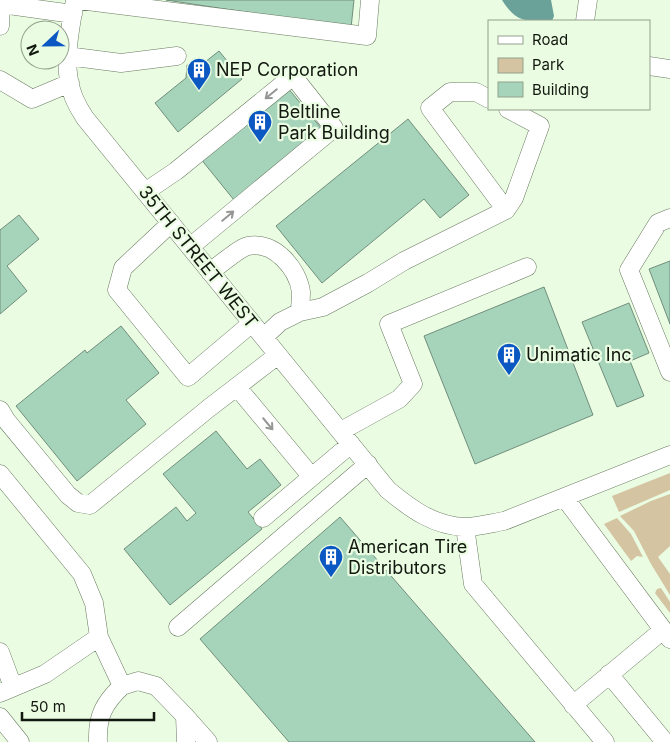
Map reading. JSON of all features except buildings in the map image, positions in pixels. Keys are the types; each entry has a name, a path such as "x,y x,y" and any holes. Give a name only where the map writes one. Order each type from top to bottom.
{"street":[{"path":"0,26 1,4 75,5 366,36 370,0"},
{"path":"585,20 588,0"},
{"name":"35TH STREET WEST","path":"70,37 75,5"},
{"path":"70,56 120,63 177,56"},
{"path":"650,66 670,69"},
{"name":"35TH STREET WEST","path":"69,70 74,98 85,118 388,490 408,507 430,520 465,527 479,526 504,521 670,455"},
{"path":"145,192 176,171 293,76 334,128 190,247"},
{"path":"0,80 32,99 70,83"},
{"path":"488,98 476,92 450,92 430,108 506,210"},
{"path":"264,337 280,322 300,312 323,307 404,261 506,210 514,198 540,126 510,110"},
{"path":"670,218 658,224 629,270 670,372"},
{"path":"171,223 123,268 117,290 188,377 252,323"},
{"path":"210,272 247,246 258,245 269,249 281,256 297,280 301,293 300,312"},
{"path":"263,518 311,476 346,438 398,400 413,384 389,324 527,267"},
{"path":"0,410 6,420 68,495 78,503 90,506 208,408 278,355"},
{"path":"237,386 311,476"},
{"path":"178,627 368,464"},
{"path":"0,474 82,574 94,603 99,638 122,686"},
{"path":"564,497 666,634 609,674 573,705"},
{"path":"465,527 473,584 604,742"},
{"path":"0,652 7,690 45,674 99,638"},
{"path":"609,674 665,742"},
{"path":"98,742 98,728 104,706 122,686 138,681 156,686 208,742"},
{"path":"185,716 186,742"},
{"path":"0,717 20,742"}],"green space":[{"path":"670,473 670,490 619,512 612,496"},
{"path":"670,494 670,546 658,557 670,574 670,595 634,531 620,516"},
{"path":"617,518 631,534 643,557 637,556 631,561 604,524"},
{"path":"661,588 670,602 670,613 655,593 657,589"}],"water":[{"path":"502,0 551,0 554,16 552,20 523,20 507,8"}],"place":[{"name":"NEP Corporation","path":"199,91"},
{"name":"Beltline Park Building","path":"260,143"},
{"name":"Unimatic Inc","path":"509,376"},
{"name":"American Tire Distributors","path":"331,578"}]}
